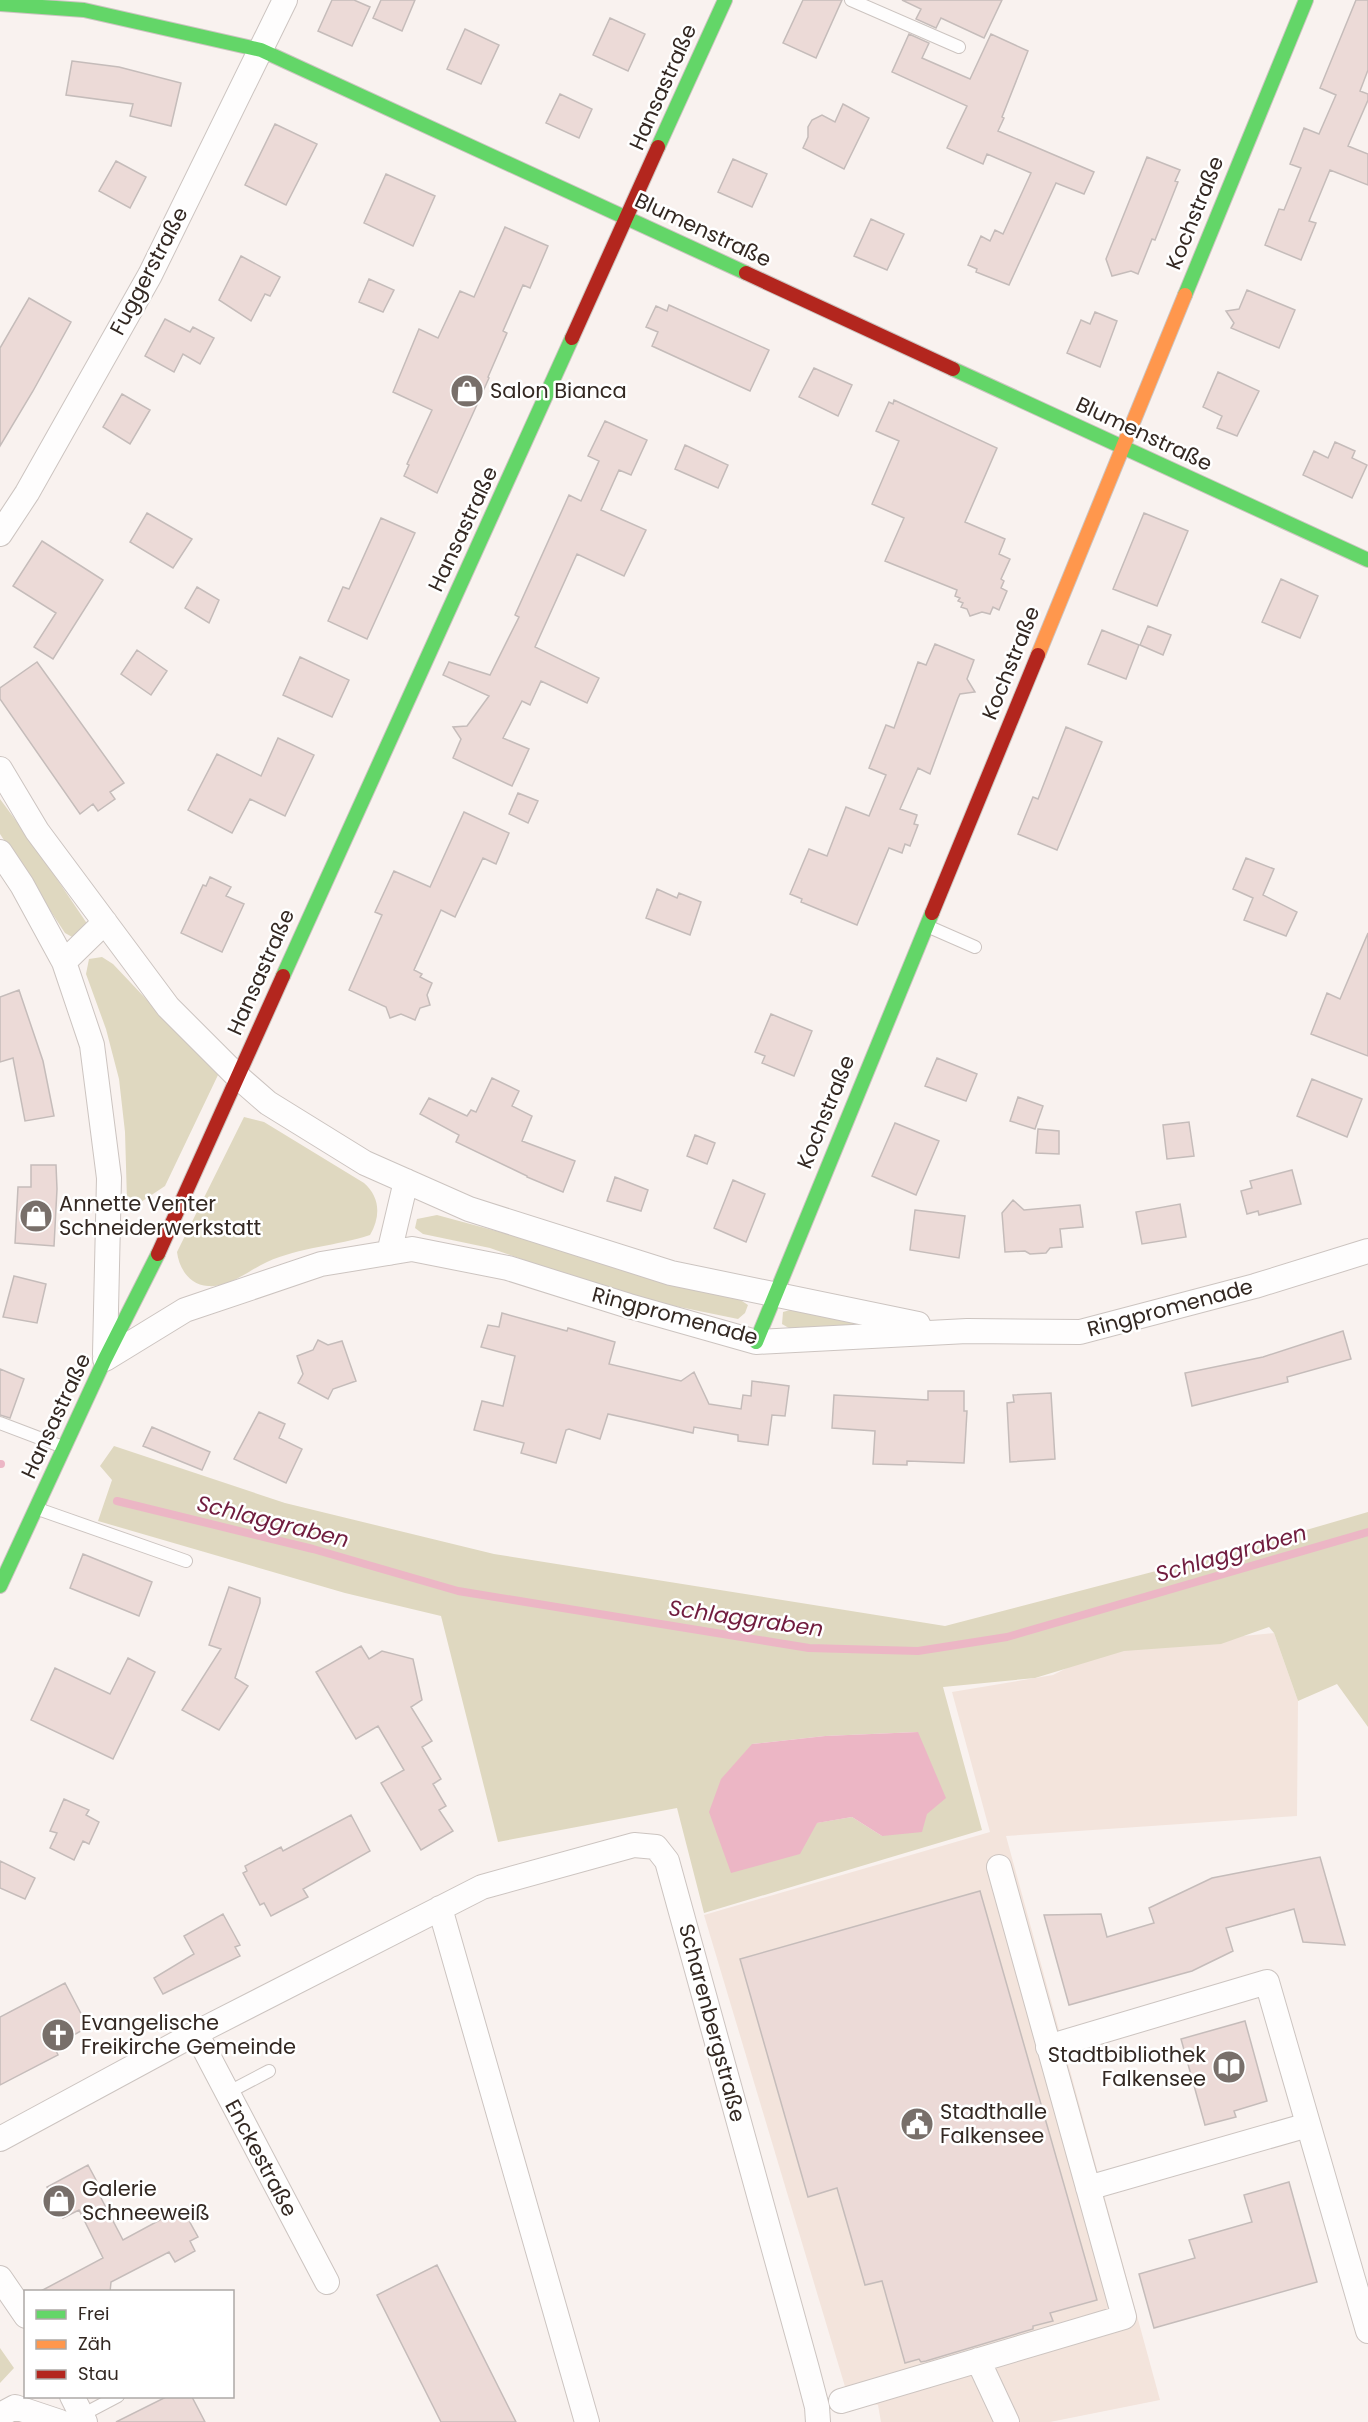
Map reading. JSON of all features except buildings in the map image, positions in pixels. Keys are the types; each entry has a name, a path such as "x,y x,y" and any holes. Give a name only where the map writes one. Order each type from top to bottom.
{"street":[{"name":"Fuggerstraße","path":"0,534 27,493 150,275 285,0"},
{"name":"Hansastraße","path":"0,1586 105,1359 152,1266 725,0"},
{"name":"Kochstraße","path":"756,1342 1306,0"},
{"name":"Blumenstraße","path":"0,4 84,10 261,50 1368,560"},
{"name":"Ringpromenade","path":"0,769 37,831 168,1007 237,1076 268,1103 365,1163 469,1209 671,1273 907,1323 967,1331"},
{"path":"0,852 22,885 64,962 92,1045 109,1178 105,1359"},
{"path":"64,962 105,922"},
{"path":"389,1253 406,1181"},
{"name":"Ringpromenade","path":"105,1359 185,1310 321,1264 412,1250 508,1268 629,1306 756,1342 967,1331 1080,1332 1255,1286 1368,1251"},
{"name":"Scharenbergstraße","path":"0,2139 196,2033 482,1887 634,1845 656,1847 667,1861 807,2369 817,2407 818,2422"},
{"path":"841,2401 1124,2317 999,1867"},
{"path":"440,1908 587,2422"},
{"path":"1048,2047 1267,1982 1368,2331"},
{"name":"Enckestraße","path":"196,2033 327,2282"},
{"path":"1088,2188 1308,2125"},
{"path":"0,2278 24,2313"},
{"path":"978,2360 1007,2422"},
{"path":"0,2415 15,2407 75,2414"}],"lane":[{"path":"851,0 960,47"},
{"path":"925,926 975,947"},
{"path":"0,1423 64,1448"},
{"path":"36,1509 186,1561"},
{"path":"227,2093 269,2071"},
{"path":"75,2414 115,2398"}],"shaded area":[{"path":"0,799 88,925 74,938 65,933 0,834"},
{"path":"102,957 113,964 218,1075 165,1186 135,1206 127,1201 125,1132 119,1079 106,1029 86,974 89,959"},
{"path":"244,1117 264,1122 364,1183 376,1201 376,1221 370,1235 280,1257 224,1284 201,1285 186,1275 177,1252"},
{"path":"437,1215 515,1236 662,1283 739,1299 748,1305 745,1313 738,1319 655,1302 598,1286 490,1248 423,1234 415,1228 417,1219"},
{"path":"794,1309 879,1325 794,1331 782,1324 783,1312"},
{"path":"114,1446 285,1503 494,1554 945,1626 1248,1547 1368,1512 1368,1727 1337,1684 1298,1701 1274,1633 1269,1627 1221,1644 1124,1651 1035,1678 943,1687 982,1830 704,1913 677,1808 498,1842 441,1616 345,1593 98,1521 112,1480 100,1466","holes":["918,1732 882,1836 852,1817 816,1823 752,1744 825,1736"]},
{"path":"1274,1633 1298,1701 1297,1816 1006,1836 1160,2400 1050,2422 881,2422 878,2405 849,2400 704,1915 990,1832 952,1692 1053,1675 1104,1649"},
{"path":"918,1732 946,1798 927,1814 922,1832 882,1836 852,1817 817,1823 800,1854 731,1873 709,1812 721,1779 752,1744 825,1736"},
{"path":"0,2348 14,2368 0,2383"}],"waterway":[{"name":"Schlaggraben","path":"117,1501 313,1549 458,1591 809,1648 918,1651 1007,1637 1368,1532"}],"traffic: fast":[{"path":"658,147 725,0"},
{"path":"1185,295 1306,0"},
{"path":"0,4 84,10 261,50 746,273"},
{"path":"283,976 572,338"},
{"path":"953,369 1368,560"},
{"path":"756,1342 932,913"},
{"path":"0,1586 105,1359 158,1254"}],"traffic: slow":[{"path":"1038,655 1185,295"}],"traffic: jam":[{"path":"572,338 658,147"},
{"path":"746,273 953,369"},
{"path":"932,913 1038,655"},
{"path":"158,1254 283,976"}],"place":[{"name":"Salon Bianca","path":"467,391"},
{"name":"Annette Venter Schneiderwerkstatt","path":"36,1216"},
{"name":"Evangelische Freikirche Gemeinde","path":"58,2035"},
{"name":"Stadtbibliothek Falkensee","path":"1229,2067"},
{"name":"Stadthalle Falkensee","path":"917,2124"},
{"name":"Galerie Schneeweiß","path":"59,2201"}]}
